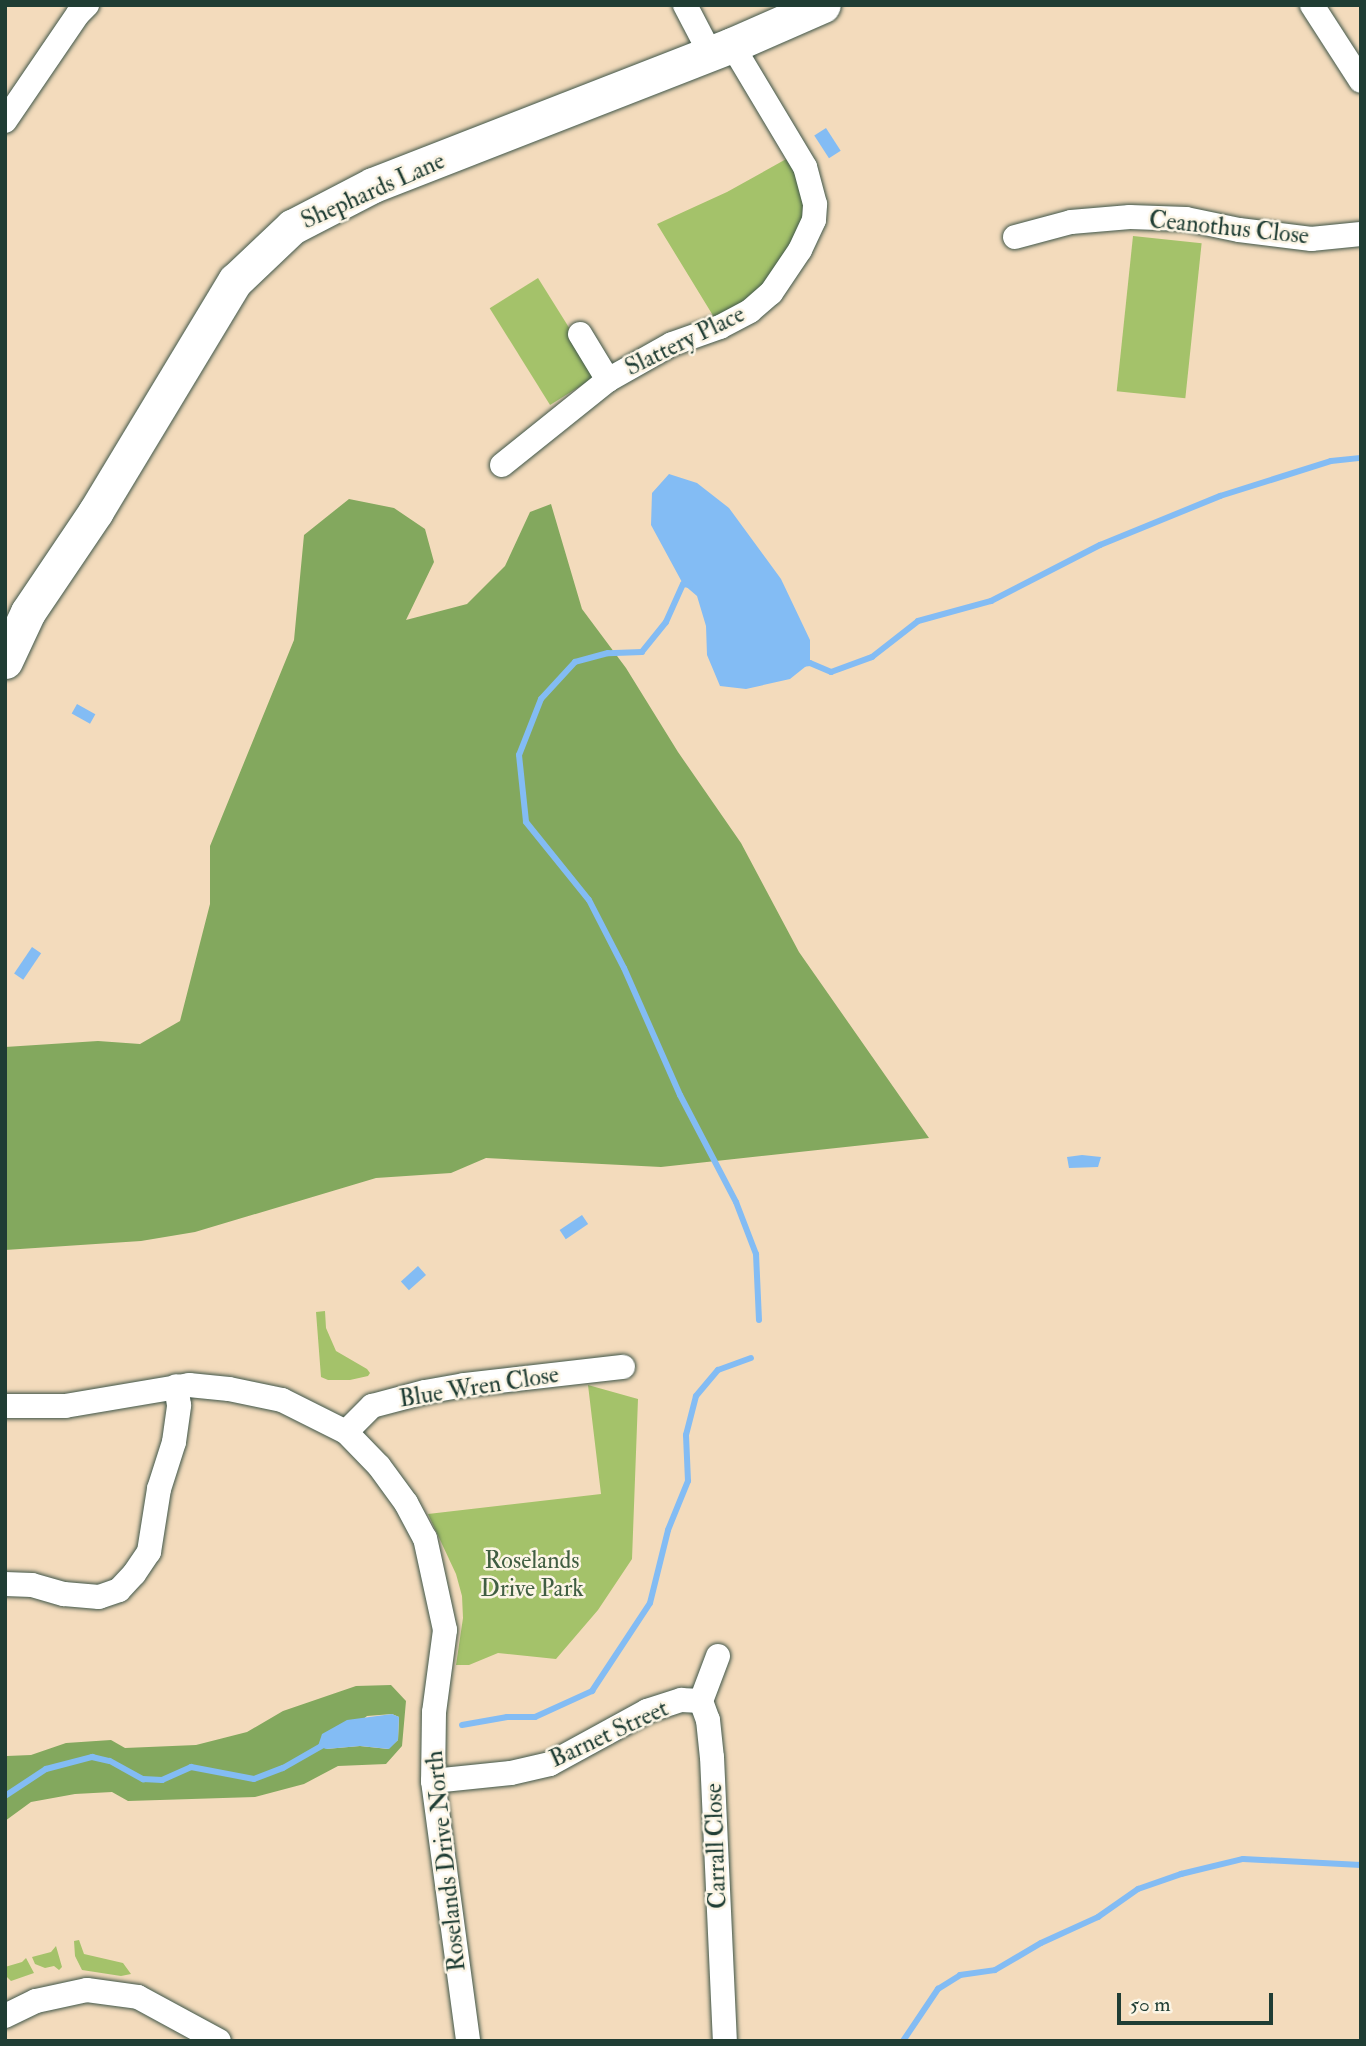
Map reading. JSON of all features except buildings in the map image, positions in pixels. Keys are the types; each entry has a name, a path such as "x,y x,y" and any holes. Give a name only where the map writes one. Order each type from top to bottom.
{"street":[{"path":"5,121 71,24 88,5"},
{"name":"Slattery Place","path":"502,465 608,380 672,345 720,327 750,311 786,274 814,220 815,204 805,167 721,49 685,5"},
{"name":"Shephards Lane","path":"5,661 28,612 96,511 235,281 292,227 373,185 721,49 823,5"},
{"path":"1312,5 1361,81"},
{"name":"Ceanothus Close","path":"1015,237 1071,222 1130,217 1186,219 1311,239 1361,234"},
{"name":"Slattery Place","path":"580,334 608,380"},
{"name":"Blue Wren Close","path":"346,1432 372,1406 414,1395 464,1385 623,1367"},
{"path":"5,1584 99,1597 118,1590 134,1574 149,1552 159,1489 174,1442 179,1405 176,1386"},
{"name":"Roselands Drive North","path":"5,1406 65,1406 176,1386 229,1389 282,1400 346,1432 379,1466 406,1503 425,1538 445,1630 434,1712 433,1781 468,2041"},
{"path":"701,1701 718,1656"},
{"name":"Barnet Street","path":"433,1781 511,1773 550,1764 647,1711 681,1700 701,1701"},
{"name":"Carrall Close","path":"701,1701 708,1720 712,1757 725,2041"},
{"path":"5,2016 36,2001 87,1990 138,1997 219,2041"}],"green space":[{"path":"797,153 805,167 800,250 720,327 657,224 727,192"},
{"path":"1133,236 1202,243 1185,398 1117,391"},
{"path":"538,278 598,375 550,405 490,308"},
{"path":"349,499 394,508 425,529 434,562 406,620 467,604 505,566 530,512 551,504 582,609 626,668 678,752 741,843 799,952 929,1138 661,1167 486,1158 451,1173 376,1178 195,1232 141,1241 5,1250 5,1047 98,1041 140,1044 180,1021 210,904 210,846 294,640 304,535"},
{"path":"325,1311 326,1328 336,1351 367,1369 370,1373 368,1376 350,1380 328,1380 321,1377 316,1312"},
{"name":"Roselands Drive Park","path":"588,1385 638,1399 632,1559 598,1610 556,1659 498,1653 469,1665 456,1665 463,1618 462,1596 456,1574 428,1514 601,1494"},
{"path":"391,1685 406,1701 402,1746 386,1764 338,1766 304,1784 255,1797 128,1801 112,1792 75,1794 31,1802 5,1821 7,1756 31,1755 66,1743 111,1740 125,1748 196,1745 247,1732 283,1711 356,1686","holes":["392,1714 399,1717 398,1740 388,1749 360,1746 326,1749 367,1716"]},
{"path":"79,1940 84,1954 123,1963 131,1974 121,1976 82,1970 75,1956 74,1941"},
{"path":"56,1946 62,1967 59,1970 54,1966 45,1968 35,1964 32,1957 51,1952"},
{"path":"26,1958 34,1973 11,1981 5,1975 5,1967 22,1962"}],"water":[{"path":"826,128 841,151 829,158 814,136"},
{"path":"669,474 697,483 729,508 781,579 810,640 810,663 790,679 746,689 720,686 707,655 706,626 697,596 683,584 651,525 652,493"},
{"path":"77,704 95,714 90,724 72,714"},
{"path":"32,947 41,953 23,980 14,974"},
{"path":"1067,1157 1101,1157 1098,1167 1069,1168"},
{"path":"582,1215 588,1224 566,1239 560,1230"},
{"path":"418,1266 426,1275 409,1290 401,1281"},
{"path":"392,1714 399,1717 398,1740 389,1749 360,1746 326,1749 318,1746 322,1734 347,1720"}],"waterway":[{"path":"802,664 810,663 831,672 872,657 918,621 991,601 1100,545 1220,496 1331,461 1361,458"},
{"path":"690,585 683,584 666,622 642,652 608,653 575,662 541,699 519,755 526,822 589,900 624,968 680,1095 736,1202 756,1254 759,1320"},
{"path":"462,1725 507,1717 535,1717 592,1691 650,1603 668,1530 688,1481 686,1435 696,1396 718,1370 751,1358"},
{"path":"5,1796 46,1769 92,1757 110,1761 143,1779 162,1780 191,1767 254,1779 283,1768 325,1744"},
{"path":"903,2041 938,1989 960,1975 995,1970 1041,1943 1098,1917 1138,1889 1181,1874 1243,1859 1361,1865"}]}
